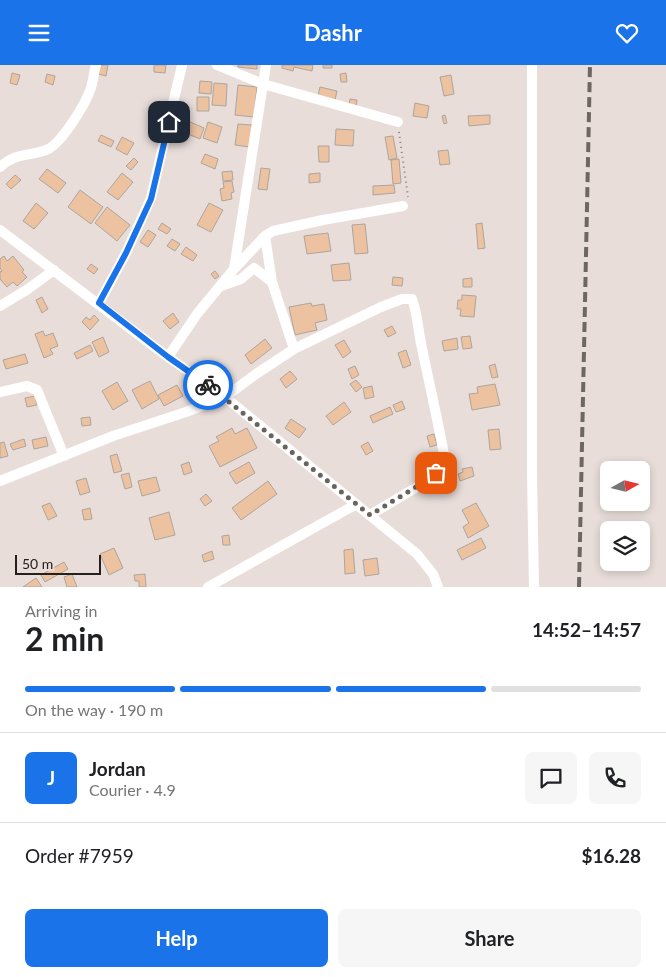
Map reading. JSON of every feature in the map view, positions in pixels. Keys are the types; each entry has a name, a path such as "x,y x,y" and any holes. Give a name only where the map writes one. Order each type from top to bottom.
{"street":[{"path":"0,167 21,154 49,150 67,133 91,89 96,65"},
{"path":"99,303 126,253 151,199 182,65"},
{"path":"216,65 263,84 398,122"},
{"path":"234,269 266,65"},
{"path":"532,65 532,475 534,587"},
{"path":"168,357 218,287 265,236 273,231 323,220 403,206"},
{"path":"0,229 168,357 225,397 355,505 417,553 433,574 438,587"},
{"path":"265,236 272,282 294,349"},
{"path":"218,287 241,279 254,268 272,282"},
{"path":"0,306 28,289 54,269"},
{"path":"0,481 113,436 225,397 294,349 381,307 402,299 412,299 416,309 421,346 437,413 446,465 426,481 370,515"},
{"path":"0,392 27,386 37,391 64,456"},
{"path":"208,587 355,505"}],"path":[{"path":"398,122 409,203 403,206"}],"building":[{"path":"100,65 108,65 106,76 98,74"},
{"path":"154,65 166,65 165,73 154,72"},
{"path":"238,65 257,65 257,69 238,67"},
{"path":"282,65 313,65 312,71 294,67 293,71 282,68"},
{"path":"323,65 332,65 332,68 323,68"},
{"path":"12,73 20,75 17,85 10,83"},
{"path":"346,73 347,82 341,82 340,74"},
{"path":"47,74 55,76 53,85 45,82"},
{"path":"451,75 454,94 444,96 440,77"},
{"path":"200,81 212,82 211,94 199,93"},
{"path":"214,83 227,84 226,106 212,105"},
{"path":"238,85 257,87 254,117 235,115"},
{"path":"320,87 337,91 335,100 318,96"},
{"path":"197,97 209,97 209,111 197,111"},
{"path":"350,99 357,100 356,107 349,105"},
{"path":"415,103 429,106 427,118 413,116"},
{"path":"445,115 447,123 444,124 442,116"},
{"path":"490,115 490,124 469,126 468,116"},
{"path":"188,121 204,128 200,139 183,132"},
{"path":"208,122 222,127 217,143 203,138"},
{"path":"238,124 252,125 250,147 235,145"},
{"path":"336,129 354,130 353,146 335,145"},
{"path":"101,135 114,141 111,147 98,141"},
{"path":"393,136 397,158 389,160 385,137"},
{"path":"122,137 134,143 127,155 116,149"},
{"path":"318,146 329,146 329,162 319,162"},
{"path":"448,150 450,164 440,165 438,151"},
{"path":"205,154 218,159 215,169 201,163"},
{"path":"134,158 138,162 131,170 126,166"},
{"path":"399,159 401,183 393,184 391,160"},
{"path":"261,168 270,169 267,190 258,189"},
{"path":"47,169 66,183 58,193 39,179"},
{"path":"232,171 233,180 223,181 222,172"},
{"path":"122,173 133,182 118,200 107,192"},
{"path":"320,173 320,182 309,183 309,174"},
{"path":"15,175 21,180 11,189 6,184"},
{"path":"232,181 234,192 231,193 232,199 222,201 220,189 224,188 223,182"},
{"path":"394,185 395,193 373,195 373,186"},
{"path":"80,190 103,207 91,224 68,207"},
{"path":"36,203 48,213 34,229 23,221"},
{"path":"209,203 223,210 211,232 197,225"},
{"path":"107,207 130,225 117,241 95,223"},
{"path":"162,223 171,229 167,234 158,229"},
{"path":"482,223 485,248 478,249 476,224"},
{"path":"365,224 368,253 355,254 352,225"},
{"path":"148,230 156,235 148,247 140,242"},
{"path":"328,233 331,251 307,254 304,236"},
{"path":"172,239 180,244 175,251 167,246"},
{"path":"186,247 197,255 193,261 181,254"},
{"path":"4,256 7,261 13,256 24,270 22,272 27,277 17,286 13,282 7,287 0,279 0,272 2,271 0,259"},
{"path":"349,263 351,280 333,281 331,265"},
{"path":"91,264 98,269 94,274 87,269"},
{"path":"215,271 219,276 215,279 211,274"},
{"path":"393,277 403,278 402,286 392,285"},
{"path":"472,278 472,287 463,287 463,279"},
{"path":"462,295 476,296 474,317 460,316 461,309 457,309 458,300 462,300"},
{"path":"42,297 48,309 42,313 36,300"},
{"path":"311,303 312,306 324,304 327,320 315,323 317,330 295,335 289,307"},
{"path":"173,313 179,322 170,329 163,321"},
{"path":"94,315 99,320 90,330 82,322 86,317 90,320"},
{"path":"392,326 396,333 388,337 384,330"},
{"path":"43,331 45,336 53,333 58,346 50,349 53,354 44,358 35,334"},
{"path":"470,336 472,348 463,349 461,337"},
{"path":"103,337 109,352 99,357 92,342"},
{"path":"457,338 458,349 444,351 442,341"},
{"path":"265,339 272,348 251,364 245,355"},
{"path":"344,340 351,352 343,358 335,345"},
{"path":"90,345 93,351 77,359 74,353"},
{"path":"406,350 411,365 403,368 398,353"},
{"path":"25,354 28,363 6,369 3,360"},
{"path":"495,364 498,377 492,378 489,366"},
{"path":"355,366 359,375 352,379 348,369"},
{"path":"290,371 297,379 286,388 280,379"},
{"path":"356,380 362,387 356,392 350,384"},
{"path":"150,381 159,399 142,409 132,390"},
{"path":"117,382 128,401 113,410 102,391"},
{"path":"495,384 500,405 472,410 469,394 478,393 477,387"},
{"path":"177,385 183,396 164,406 158,395"},
{"path":"372,386 374,397 365,399 363,388"},
{"path":"35,396 37,405 27,407 25,398"},
{"path":"402,401 405,409 396,412 393,405"},
{"path":"344,402 351,412 333,425 326,416"},
{"path":"390,407 393,414 373,423 370,416"},
{"path":"90,417 91,425 82,426 81,418"},
{"path":"291,419 306,429 299,438 285,428"},
{"path":"232,428 235,434 247,428 257,448 220,467 209,446 219,441 216,437"},
{"path":"499,429 501,449 490,450 488,430"},
{"path":"434,434 437,445 430,447 427,436"},
{"path":"46,437 48,446 34,449 32,440"},
{"path":"24,439 26,446 13,450 10,444"},
{"path":"4,442 8,456 0,458 0,443"},
{"path":"368,442 373,451 366,455 361,446"},
{"path":"117,454 122,471 114,473 110,456"},
{"path":"189,462 192,472 184,475 181,465"},
{"path":"249,462 255,473 236,484 229,473"},
{"path":"472,467 474,476 460,481 458,474 463,472 462,469"},
{"path":"129,473 132,487 125,489 121,475"},
{"path":"156,477 160,491 142,496 138,481"},
{"path":"86,478 90,492 80,495 76,481"},
{"path":"268,481 277,494 241,520 232,508"},
{"path":"206,494 212,501 205,506 200,499"},
{"path":"50,503 57,516 48,520 42,506"},
{"path":"476,503 489,526 468,538 463,527 469,523 462,510"},
{"path":"90,508 92,519 84,520 82,510"},
{"path":"169,512 175,535 155,540 149,518"},
{"path":"229,535 230,545 223,545 222,536"},
{"path":"481,538 486,548 462,560 457,550"},
{"path":"114,548 123,568 109,575 100,554"},
{"path":"353,549 355,573 345,574 344,550"},
{"path":"212,551 214,559 204,562 202,555"},
{"path":"377,558 379,574 365,576 363,560"},
{"path":"64,562 68,569 45,582 41,575"},
{"path":"72,574 77,587 67,587 64,577"},
{"path":"145,574 146,587 139,587 139,581 135,581 134,575"},
{"path":"36,578 42,587 23,587"}],"railway":[{"path":"579,587 590,65"}],"way so far":[{"path":"208,385 355,505 370,515 436,473"}],"route":[{"path":"169,122 151,199 126,253 99,303 168,357 208,385"}]}
